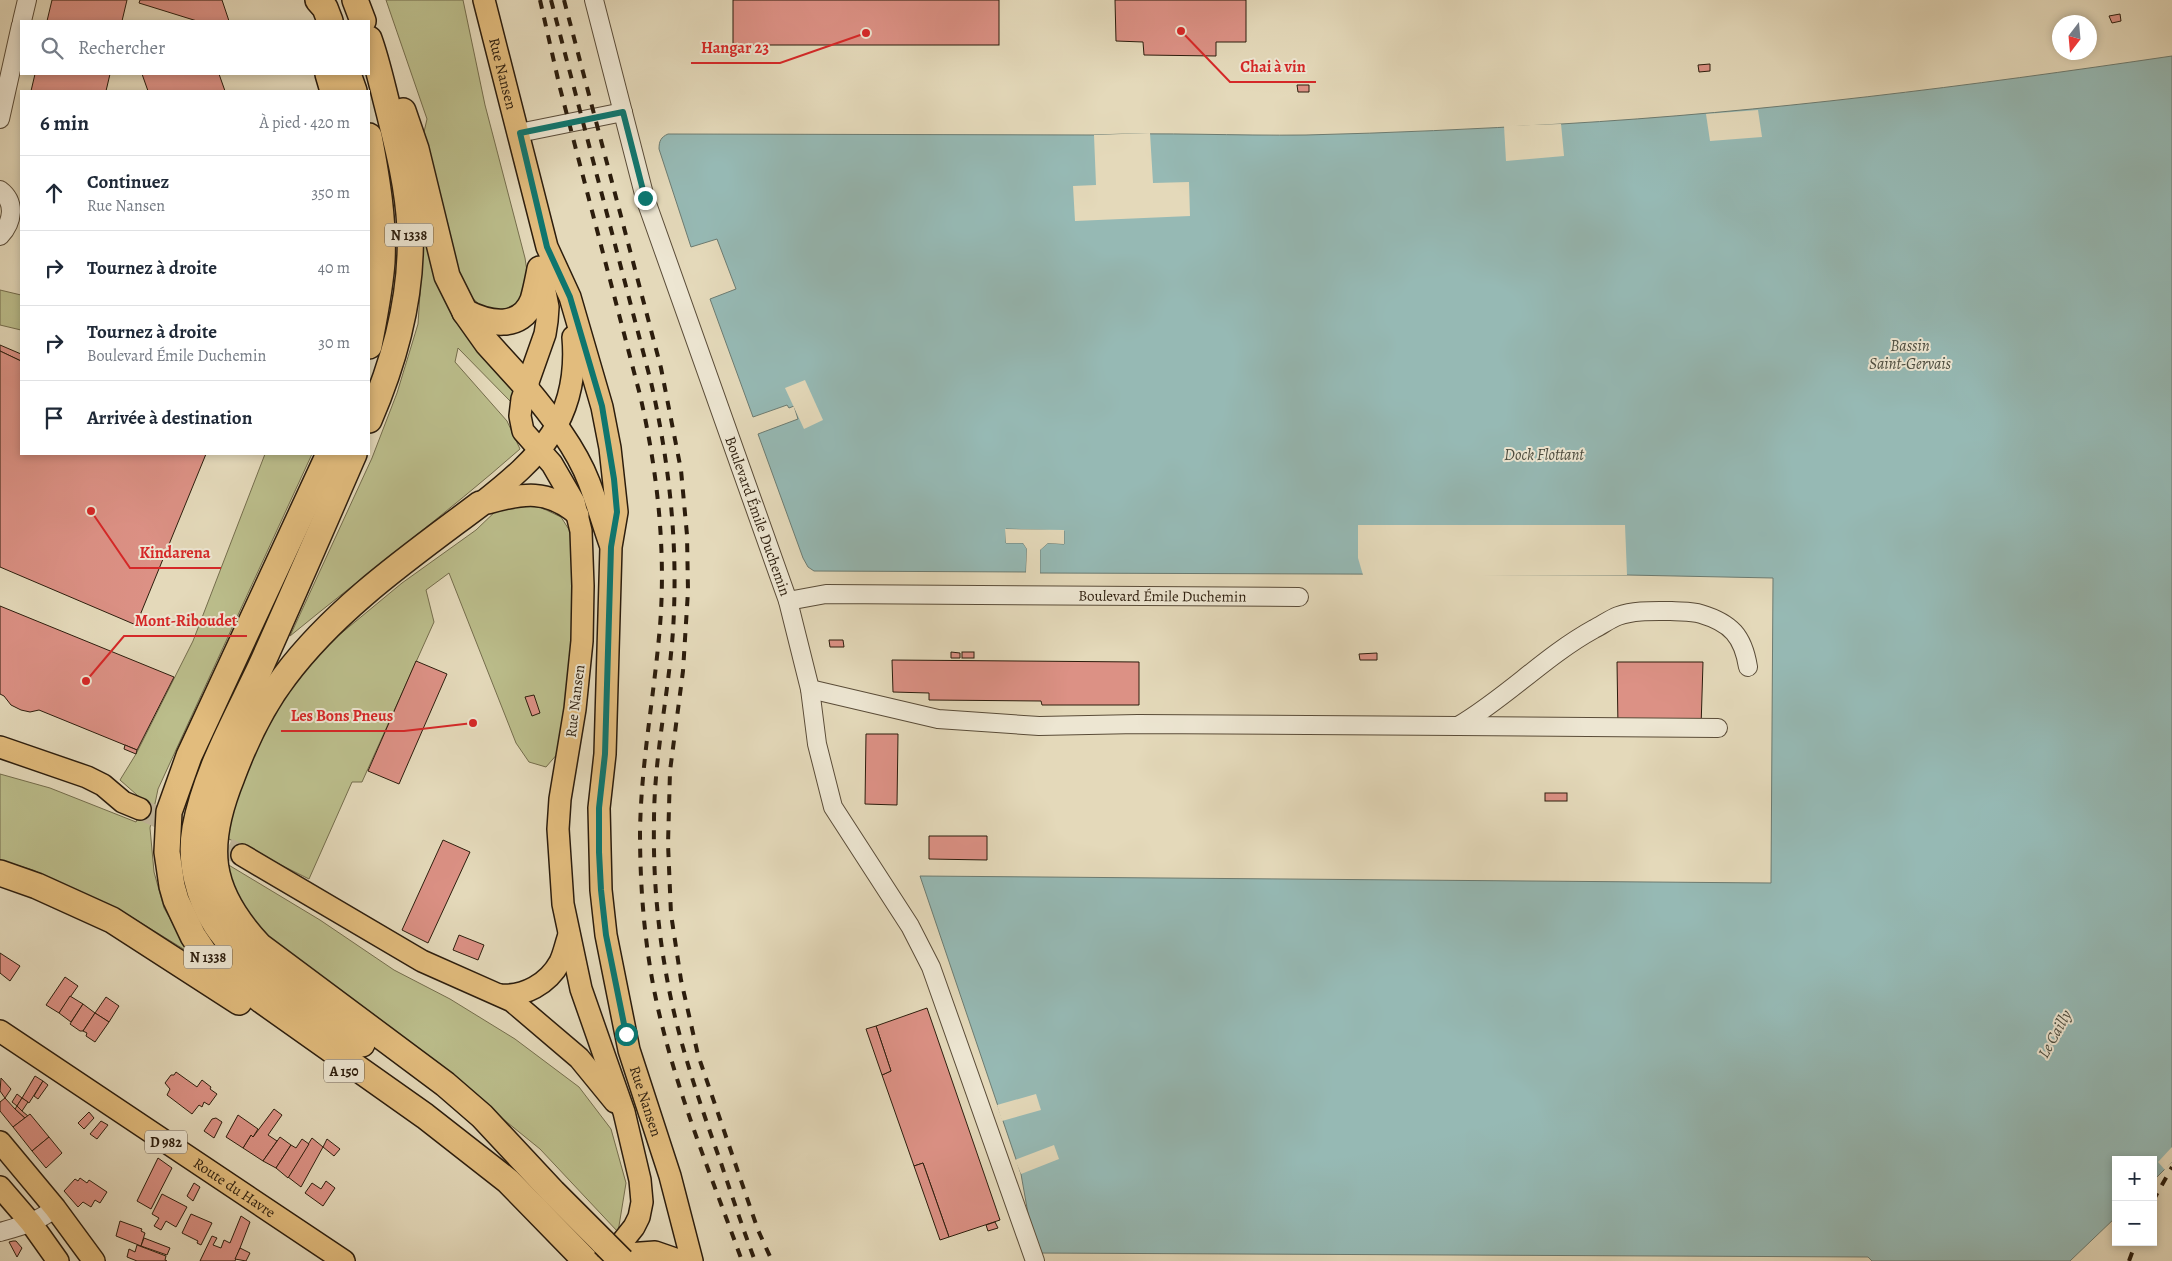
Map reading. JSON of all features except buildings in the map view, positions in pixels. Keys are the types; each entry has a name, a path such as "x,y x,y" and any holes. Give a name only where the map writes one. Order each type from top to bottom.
{"highway":[{"path":"312,20 309,13 316,0 325,8 330,20"},
{"path":"355,0 363,20"},
{"path":"370,44 388,72 416,149 439,235 447,276 465,312 488,343 526,386"},
{"name":"N 1338","path":"370,44 401,166 410,228 408,282 402,317 382,388 370,418"},
{"path":"328,75 334,90"},
{"path":"348,75 354,90"},
{"name":"N 1338","path":"370,141 380,207 382,262 370,340"},
{"path":"465,312 491,322 505,323 519,318 533,301 544,258"},
{"name":"N 1338","path":"329,455 188,756 170,812 166,839 172,886 176,900 193,936 205,954 261,1000 426,1116 508,1181 542,1217"},
{"name":"A 150","path":"354,455 281,622 227,736 204,794 195,829 193,862 200,892 216,925 236,950 275,982 485,1135 553,1192 611,1255"},
{"path":"480,504 357,601 313,643 284,677 257,722 237,763 221,803 214,837 215,860 219,881 231,910 243,928 260,946 445,1084 482,1116 553,1192"},
{"name":"A 150","path":"0,873 37,886 95,911 144,938 412,1116 502,1188 542,1217 586,1261"}],"main road":[{"name":"Rue Nansen","path":"484,0 520,133 544,258 548,307 547,321 545,334 526,386 521,408 521,424 527,437 541,451 562,479 574,502 581,531 582,641 575,709 560,799 558,829 563,904 569,935 582,989 624,1112 640,1180 642,1202 639,1217 634,1227 611,1255"},
{"name":"Rue Nansen","path":"544,258 570,297 602,406 610,448 617,512 611,547 605,754 599,808 601,890 606,935 630,1050 670,1176 692,1261"},
{"path":"480,504 526,467 541,451 564,410 570,394 575,362 570,297"},
{"path":"526,386 572,449 589,482 611,547"},
{"path":"480,504 514,496 536,495 566,504 578,514"},
{"path":"0,747 87,777 103,785 123,802 140,809"},
{"path":"242,855 422,961 473,986 500,995 517,1005 579,1058 624,1112 670,1176"},
{"path":"500,995 522,994 543,981 560,962 569,935"},
{"name":"Route du Havre","path":"0,1032 344,1261"},
{"path":"0,1142 98,1260"},
{"path":"0,1187 31,1223 58,1261"},
{"path":"611,1255 655,1252 681,1261"}],"street":[{"path":"22,20 27,0"},
{"name":"Boulevard Émile Duchemin","path":"594,0 645,198 788,601 826,594 1299,597"},
{"path":"0,119 20,29"},
{"path":"520,133 623,112"},
{"path":"0,190 9,200 16,216 0,236"},
{"path":"788,601 810,689 817,744 833,808 910,926 932,967 1035,1261"},
{"path":"1458,726 1481,712 1586,633 1617,616 1640,611 1694,612 1721,621 1739,637 1748,667"},
{"path":"810,689 938,719 1039,726 1138,724 1718,728"},
{"path":"0,1232 31,1223 42,1218 55,1208"}],"green space":[{"path":"386,0 463,0 485,105 525,258 528,278 525,294 517,303 505,309 489,310 481,306 465,291 444,224 438,187 424,132 427,119"},
{"path":"424,233 515,391 511,402 458,348 455,362 507,421 520,449 290,636 372,458 397,393 418,324"},
{"path":"0,290 20,295 20,330 0,325"},
{"path":"265,455 312,455 158,789 150,828 154,872 164,908 190,953 130,916 33,870 0,860 0,774 50,788 136,822 145,802 120,780 136,754 193,641"},
{"path":"527,501 561,517 575,539 577,623 559,752 546,767 529,762 516,743 449,573 426,590 434,622 362,782 352,782 309,879 225,837 233,798 254,749 284,697 321,650 402,583 476,530 500,507"},
{"path":"227,864 320,920 394,970 450,999 515,1039 579,1087 611,1129 626,1183 618,1232 540,1149 376,1016 264,935 234,898"}],"water":[{"name":"Bassin Saint-Gervais","path":"2172,56 2172,1162 2157,1177 2157,1156 2112,1156 2112,1221 2070,1261 1872,1261 1868,1257 1035,1253 1021,1174 920,876 1771,883 1773,578 1627,575 1040,573 1040,550 1048,543 1064,544 1064,531 1006,529 1006,543 1023,543 1027,549 1026,572 814,571 808,567 803,558 758,434 798,419 794,406 789,408 787,405 753,417 710,299 736,289 717,239 691,247 659,149 662,138 668,134 1306,135 1402,132 1529,126 1714,113 2020,78"}],"pier":[{"path":"1758,110 1762,137 1710,141 1706,114"},
{"path":"1561,124 1564,156 1506,161 1504,126"},
{"path":"1150,133 1153,183 1189,182 1190,216 1075,221 1073,186 1096,185 1094,135"},
{"path":"805,380 823,420 804,429 785,388"},
{"path":"1358,525 1625,525 1627,575 1363,575 1358,558"},
{"path":"1005,529 1064,530 1064,544 1048,543 1040,550 1040,573 1038,573 1038,549 1047,541 1061,541 1061,533 1008,532 1008,540 1024,541 1030,548 1029,572 1026,572 1027,549 1023,543 1006,543"},
{"path":"1036,1094 1041,1110 1002,1121 997,1105"},
{"path":"1054,1145 1059,1159 1021,1174 1015,1160"},
{"path":"2172,1147 2172,1162 2165,1170 2158,1162"}],"tunnel":[{"path":"140,809 242,855"}],"railway":[{"path":"540,0 560,88 640,395 656,485 661,546 661,607 657,661 643,783 640,832 641,880 648,954 656,1002 679,1085 742,1261"},
{"path":"551,0 651,382 667,467 673,524 674,610 673,637 657,768 654,821 656,897 663,954 676,1021 689,1069 755,1261"},
{"path":"564,0 661,368 681,470 687,535 688,591 683,671 670,771 668,844 671,914 681,980 698,1055 758,1230 772,1261"},
{"path":"2157,1194 2172,1167"},
{"path":"2129,1261 2135,1246"}],"place":[{"name":"Chai à vin","path":"1181,31"},
{"name":"Hangar 23","path":"866,33"},
{"name":"Kindarena","path":"91,511"},
{"name":"Mont-Riboudet","path":"86,681"},
{"name":"Les Bons Pneus","path":"473,723"}],"route":[{"path":"626,1034 606,935 599,852 599,808 605,754 610,636 611,547 617,512 614,479 602,406 570,297 547,247 520,133 623,112 645,198"}],"water label":[{"name":"Dock Flottant","path":"1544,455"},
{"name":"Le Cailly","path":"2055,1034"}]}
